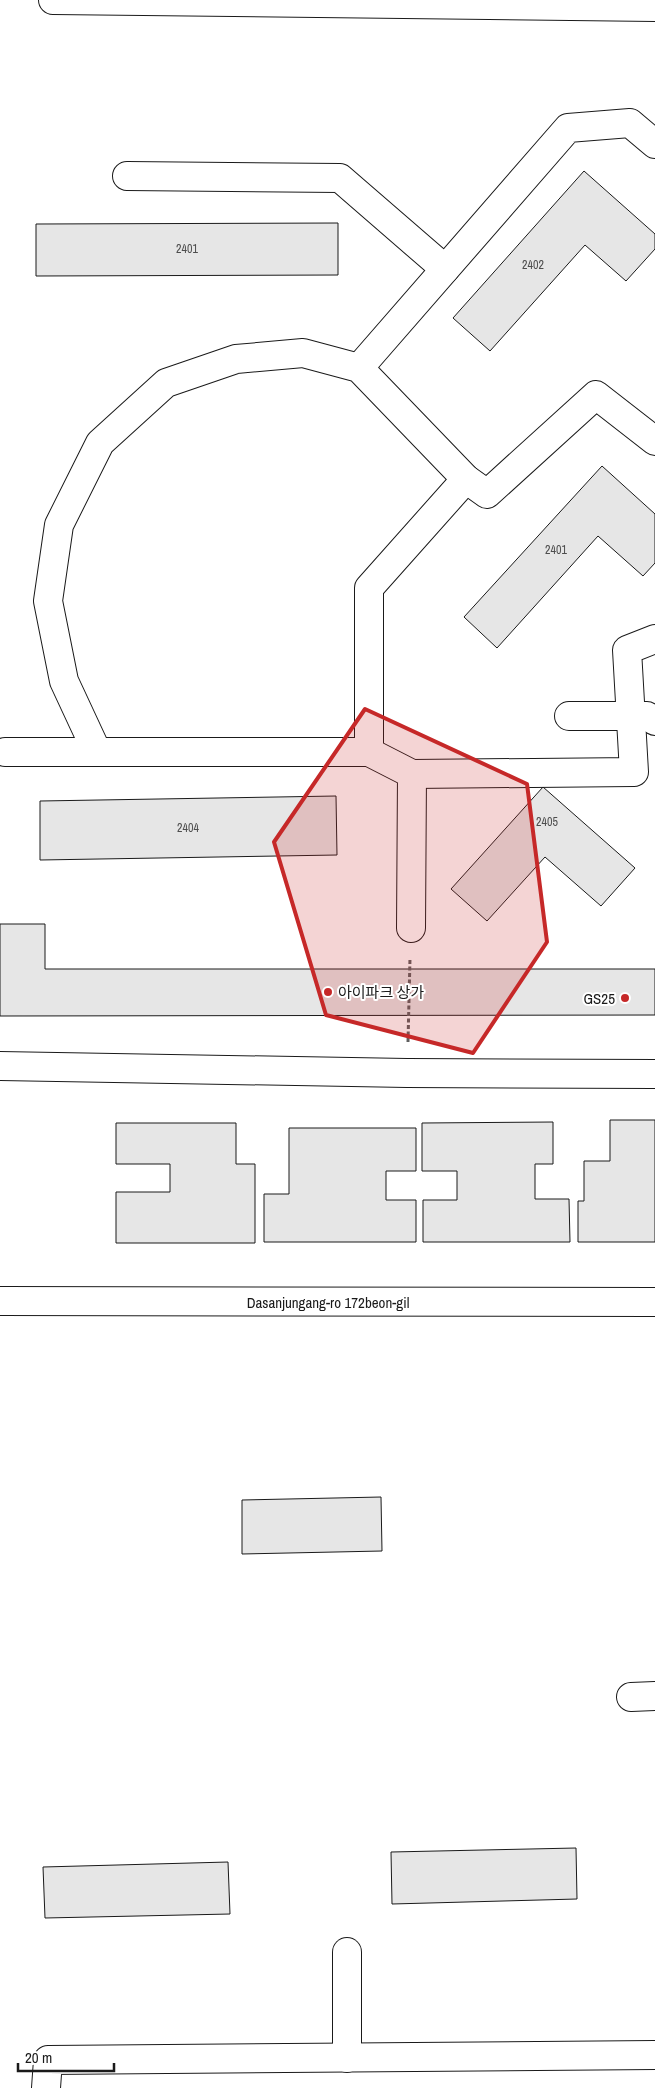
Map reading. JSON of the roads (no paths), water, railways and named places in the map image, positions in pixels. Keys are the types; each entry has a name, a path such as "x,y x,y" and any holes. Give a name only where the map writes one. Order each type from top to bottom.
{"street":[{"path":"53,0 496,3 655,7"},
{"path":"359,368 568,128 630,123 655,144"},
{"path":"127,176 340,178 445,269"},
{"path":"97,752 64,681 48,601 59,524 100,443 166,383 236,359 303,353 359,368 466,479 487,494 596,395 655,441"},
{"path":"369,752 369,588 466,479"},
{"path":"5,752 369,752 412,774 634,772 643,718 628,650 655,640"},
{"path":"569,716 643,718"},
{"path":"410,928 412,774"},
{"path":"0,1066 407,1073 655,1074"},
{"name":"Dasanjungang-ro 172beon-gil","path":"0,1301 655,1302"},
{"path":"347,1952 347,2058"},
{"path":"46,2088 48,2060 655,2055"}],"place":[{"name":"아이파크 상가","path":"328,992"},
{"name":"GS25","path":"625,998"}]}
